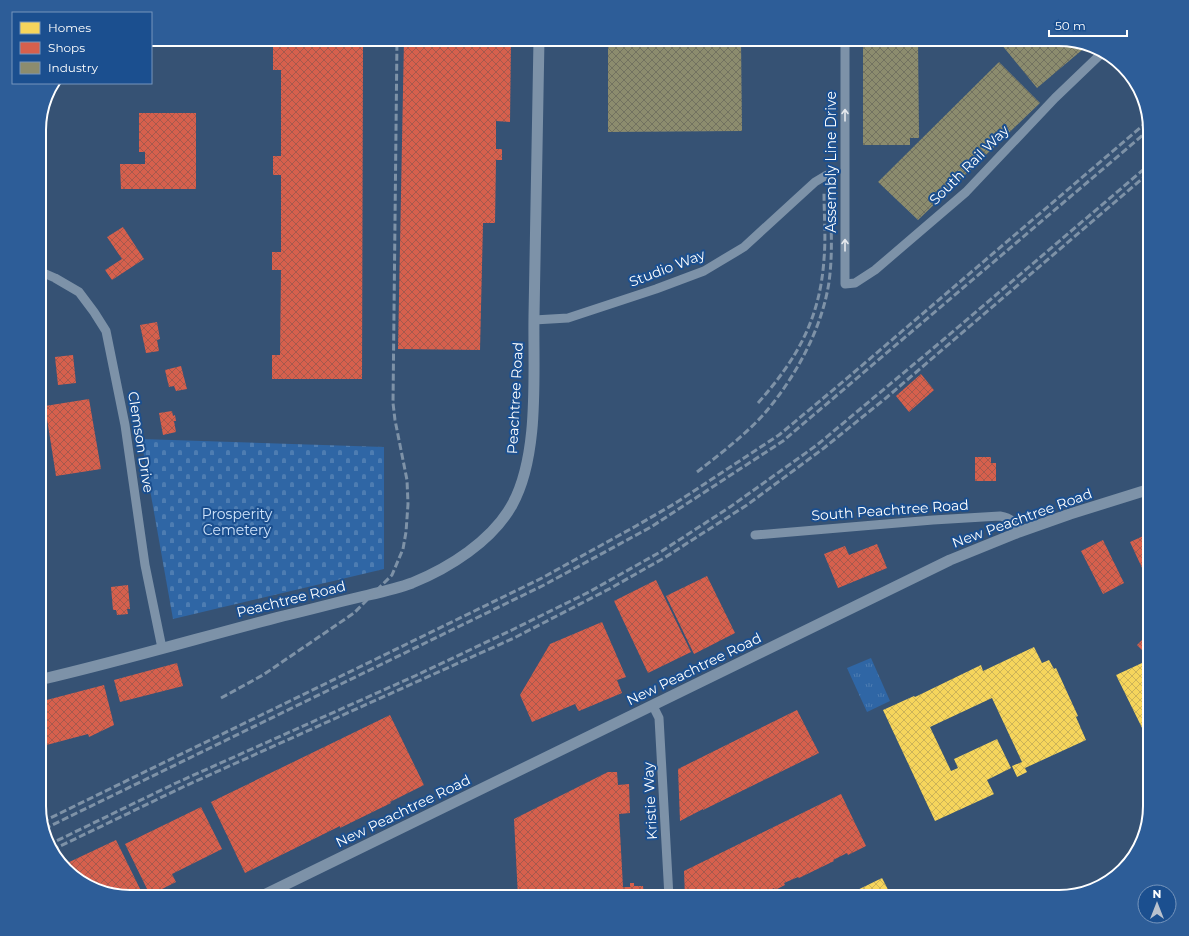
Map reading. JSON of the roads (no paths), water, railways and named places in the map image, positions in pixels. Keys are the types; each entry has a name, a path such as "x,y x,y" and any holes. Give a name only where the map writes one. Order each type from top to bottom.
{"street":[{"name":"Peachtree Road","path":"46,678 375,594 411,583 450,564 477,546 499,524 512,506 524,476 531,436 534,372 539,46"},
{"name":"Assembly Line Drive","path":"845,46 845,284"},
{"name":"South Rail Way","path":"845,284 855,283 875,270 966,192 1055,98 1099,56"},
{"name":"Studio Way","path":"534,320 568,318 656,289 704,271 744,247 815,182 830,174"},
{"name":"Clemson Drive","path":"46,274 79,292 106,331 125,425 145,565 162,648"},
{"name":"New Peachtree Road","path":"274,890 935,567 1019,532 1143,491"},
{"name":"South Peachtree Road","path":"755,535 932,520 1000,516 1008,517 1016,524 1019,532"},
{"name":"Kristie Way","path":"653,706 659,718 669,890"}],"railway":[{"path":"221,698 263,675 354,613 392,575 403,549 408,504 407,480 393,403 397,46"},
{"path":"48,819 542,578 674,504 779,435 1143,126"},
{"path":"49,827 544,585 651,527 783,441 1143,135"},
{"path":"54,842 176,783 417,675 514,629 589,592 662,551 730,507 817,445 1143,170"},
{"path":"57,848 185,786 514,638 611,588 664,558 747,505 824,448 886,398 1143,178"},
{"path":"758,403 772,387 795,354 812,319 822,281 825,234 824,192"},
{"path":"697,472 723,452 764,414 786,385 806,352 820,317 829,282 831,250 830,196"}],"park label":[{"name":"Prosperity Cemetery","path":"237,522"}]}
